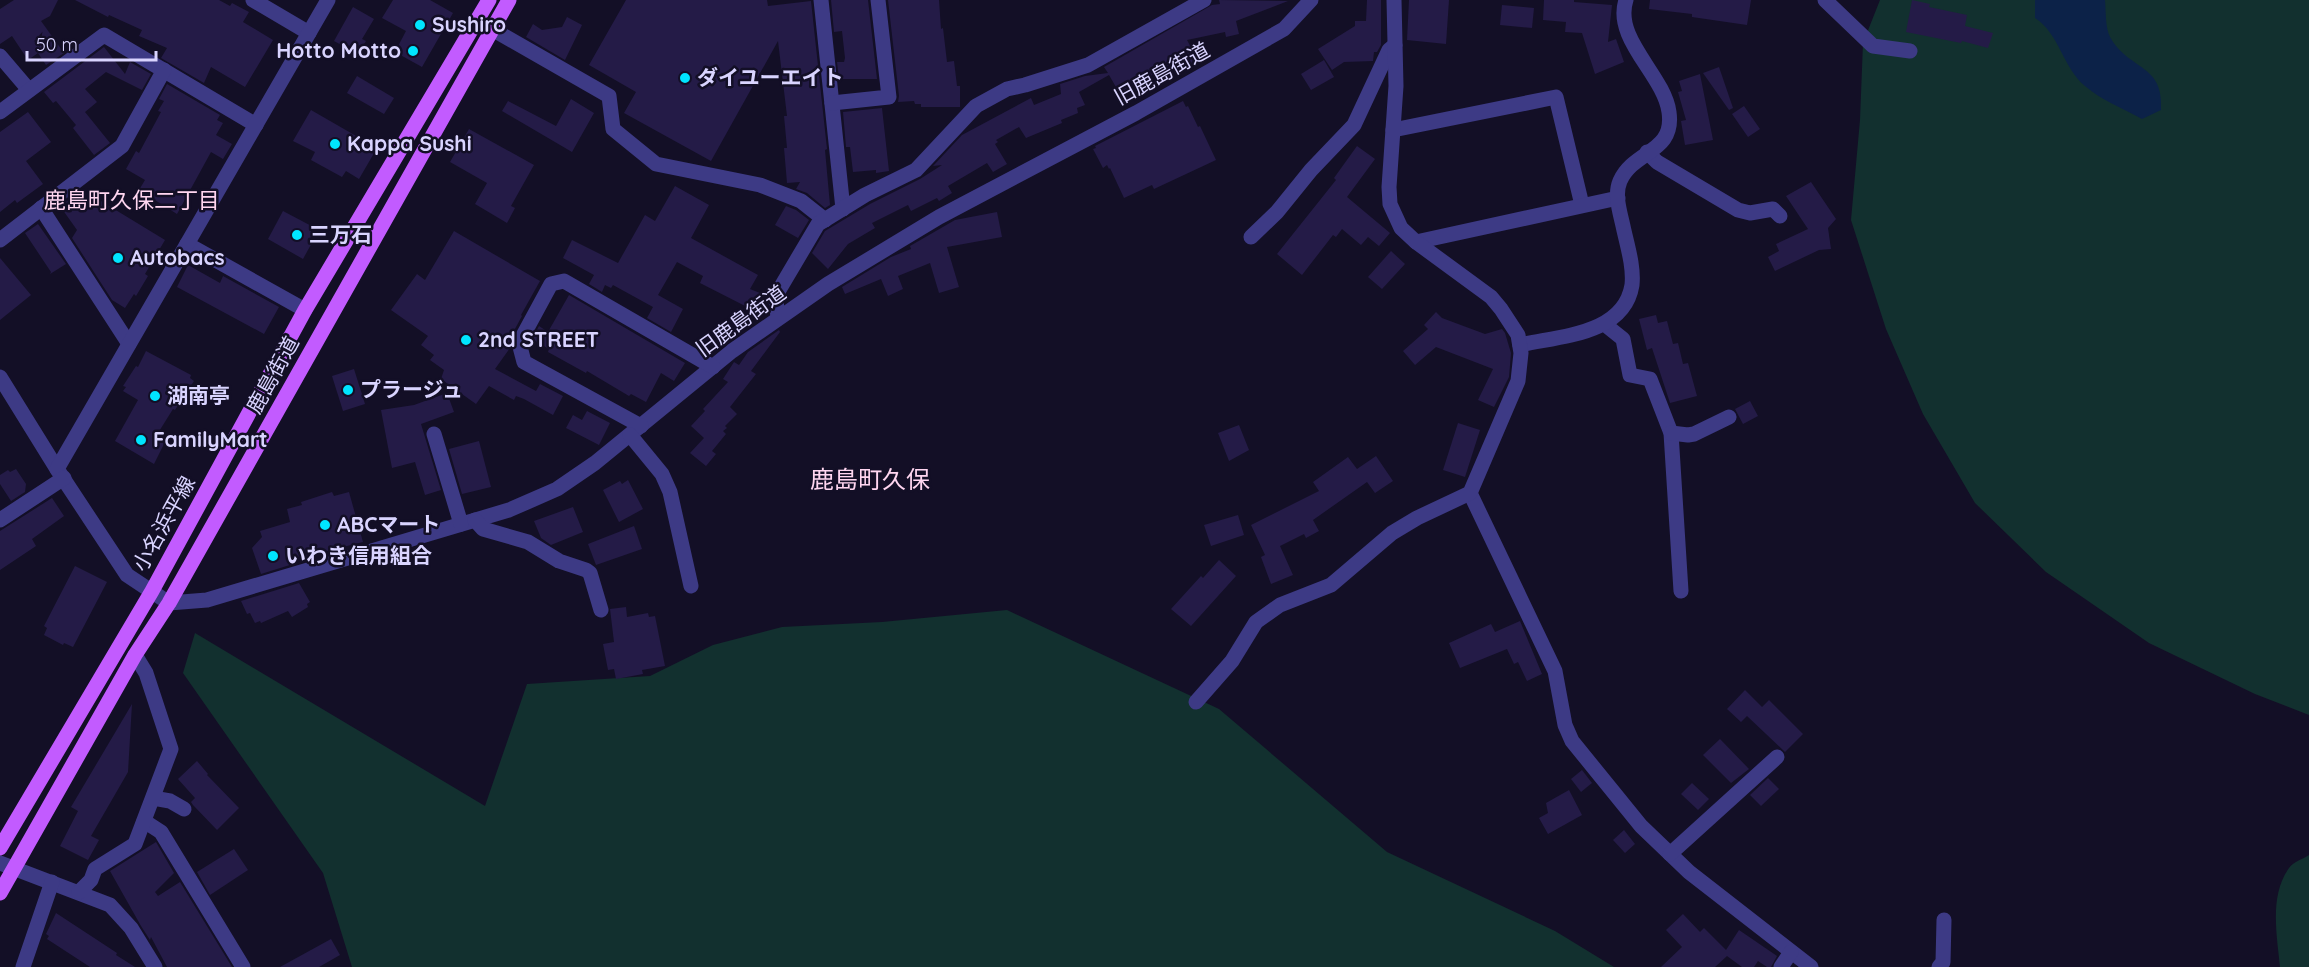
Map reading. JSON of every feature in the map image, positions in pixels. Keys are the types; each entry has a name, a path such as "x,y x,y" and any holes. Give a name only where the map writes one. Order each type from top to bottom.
{"main road":[{"name":"小名浜平線","path":"0,848 152,591 305,310 489,0"},
{"name":"鹿島街道","path":"0,893 7,866 169,603 509,0"}],"street":[{"path":"253,0 309,33"},
{"path":"0,520 60,474 129,344 328,0"},
{"path":"820,0 843,209"},
{"path":"832,103 889,97 878,0"},
{"path":"778,318 776,300 779,290 815,228 843,209 916,170 976,106 1007,89 1088,65 1204,0"},
{"name":"旧鹿島街道","path":"169,603 207,600 509,510 557,489 595,463 713,366 828,284 939,217 1136,113 1284,29 1311,0"},
{"path":"1196,702 1232,661 1256,622 1280,605 1331,585 1392,533 1470,493 1518,381 1521,366 1518,334 1501,309 1491,297 1416,242 1401,228 1390,204 1389,187 1396,86 1394,0"},
{"path":"1520,345 1600,326 1613,319 1626,304 1632,284 1631,266 1617,188 1628,166 1647,152 1656,149 1668,135 1670,115 1667,101 1625,26 1626,0"},
{"path":"1825,0 1873,46 1910,51"},
{"path":"492,29 609,96 613,129 656,164 760,185 801,201 825,220"},
{"path":"0,112 104,35 256,125"},
{"path":"1251,237 1277,212 1311,170 1354,125 1389,50 1395,45"},
{"path":"0,56 29,90"},
{"path":"0,240 122,146 164,70"},
{"path":"1393,130 1556,97 1582,205"},
{"path":"1647,152 1657,162 1738,210 1750,213 1773,209 1780,216"},
{"path":"1416,242 1618,198"},
{"path":"41,208 129,344"},
{"path":"187,244 305,310"},
{"path":"691,586 670,492 662,474 635,430 524,362 519,343 551,284 564,281 713,366"},
{"path":"1608,327 1623,339 1630,375 1650,379 1671,433 1681,591"},
{"path":"0,377 60,474 127,575 169,603"},
{"path":"1671,433 1694,434 1729,417"},
{"path":"434,434 468,522 483,529 528,542 559,561 586,570 590,573 601,610"},
{"path":"1470,493 1555,671 1565,725 1572,741 1641,826 1689,872 1811,967"},
{"path":"79,892 91,880 95,869 135,844 171,744 146,673 135,655"},
{"path":"1670,854 1777,757"},
{"path":"153,798 170,801 184,808"},
{"path":"144,821 161,832 243,967"},
{"path":"7,866 110,905 131,928 155,967"},
{"path":"23,967 52,882"},
{"path":"1939,967 1943,962 1944,920"},
{"path":"1781,967 1791,952"}],"green space":[{"path":"1880,0 2309,0 2309,715 2255,694 2149,643 2046,572 1975,503 1923,414 1886,329 1851,220 1860,120 1863,43"},
{"path":"1007,610 1219,709 1387,852 1555,931 1614,967 352,967 323,873 183,673 195,633 485,806 527,684 650,676 713,645 782,627 882,622"},
{"path":"2309,855 2309,967 2280,967 2276,929 2279,891 2291,866"}],"water":[{"path":"2035,0 2105,0 2106,24 2110,37 2126,56 2151,75 2157,84 2161,110 2142,119 2105,100 2085,86 2071,70 2050,32 2035,18"}],"building":[{"path":"14,0 58,0 50,16 41,21 64,53 46,65 38,53 28,60 12,36 0,44 0,9"},
{"path":"75,0 219,0 230,6 232,3 249,12 243,22 273,40 245,87 211,67 204,83 161,58 167,48 139,36 142,30 109,15 108,17"},
{"name":"Sushiro","path":"393,0 430,0 453,13 422,67 395,52 406,31 382,18"},
{"name":"ダイユーエイト","path":"626,0 767,0 768,6 811,1 827,149 825,150 830,205 825,208 807,193 796,189 800,182 787,183 784,116 787,116 778,41 711,161 624,113 636,92 589,65"},
{"path":"831,0 868,0 877,79 839,79 837,62 844,62 845,58 842,31 834,32"},
{"path":"888,0 939,0 947,62 954,61 957,86 960,86 960,107 921,107 921,104 915,104 914,101 898,102"},
{"path":"1219,0 1288,1 1236,21 1239,34 1226,37 1225,32 1187,40 1198,61 1177,72 1173,63 1120,94 1109,75 1079,92 1085,105 1077,108 1078,113 1061,120 1062,123 1026,138 1019,127 996,140 998,142 995,144 1007,164 993,172 987,163 948,186 952,193 939,201 937,198 911,211 908,205 872,223 875,228 848,244 828,269 812,253 825,231 942,165 933,166 962,135 1031,98 1034,105 1061,94 1060,84 1085,76 1108,73 1104,67 1212,5 1220,4"},
{"path":"1367,0 1381,0 1381,45 1377,52 1374,52 1373,61 1344,62 1332,70 1318,49 1355,26 1355,21 1366,21"},
{"path":"1409,0 1449,0 1446,44 1407,40"},
{"path":"1544,0 1574,0 1574,2 1612,5 1608,42 1616,39 1624,62 1595,74 1582,33 1565,32 1566,22 1543,20"},
{"path":"1650,0 1751,0 1747,25 1692,17 1692,14 1649,9"},
{"path":"1912,0 1930,4 1929,7 1967,15 1965,26 1993,33 1988,48 1962,41 1961,43 1906,32"},
{"path":"1502,5 1534,8 1532,28 1500,25"},
{"path":"353,7 374,19 362,39 366,41 358,54 334,41"},
{"path":"567,17 582,25 565,60 526,37 533,24 542,30 562,27"},
{"path":"104,47 125,74 130,62 151,74 142,90 106,72 85,89 97,102 85,112 110,143 94,155 73,128 76,125 56,101 53,103 44,92"},
{"path":"1324,60 1334,77 1311,90 1301,74"},
{"path":"1719,67 1733,108 1729,110 1703,73"},
{"path":"1700,74 1713,140 1685,145 1681,121 1686,120 1678,92 1682,91 1679,81"},
{"path":"357,76 394,98 384,114 347,93"},
{"path":"167,84 220,115 217,120 223,123 216,135 232,144 223,159 211,152 177,214 139,190 145,180 126,169 136,151 139,153 161,112 158,111 164,101 159,99"},
{"path":"571,99 594,113 572,152 502,111 508,101 556,126"},
{"path":"1183,101 1186,107 1188,106 1198,127 1200,126 1216,160 1154,189 1152,185 1124,198 1110,168 1107,165 1103,168 1093,149"},
{"path":"1744,106 1760,129 1748,137 1732,114"},
{"path":"882,108 889,171 853,172 850,147 846,147 843,112"},
{"name":"Kappa Sushi","path":"311,110 377,148 359,179 346,171 342,177 311,160 315,152 293,141"},
{"path":"28,112 51,142 26,161 43,184 17,203 15,200 0,212 0,132"},
{"path":"469,129 534,165 511,206 515,208 507,223 475,204 487,183 450,162"},
{"path":"1357,146 1375,159 1347,197 1390,233 1379,246 1368,237 1361,245 1342,229 1336,237 1333,235 1302,275 1277,254 1336,180 1334,178"},
{"path":"1811,182 1836,219 1828,228 1831,249 1819,250 1775,271 1768,257 1779,251 1776,244 1808,229 1786,196"},
{"path":"675,186 709,205 691,238 758,275 750,289 760,293 751,309 700,283 703,276 677,262 658,295 683,309 671,332 647,318 653,307 613,285 611,288 605,285 602,292 589,284 594,275 563,258 572,240 618,263 645,215 655,221"},
{"name":"Autobacs","path":"80,192 90,207 96,198 165,240 145,274 148,276 136,296 134,294 125,308 112,300 72,238 77,230 60,206"},
{"path":"786,206 809,220 798,238 775,225"},
{"path":"283,211 319,230 303,259 268,239"},
{"path":"997,212 1002,237 947,247 959,287 939,293 930,263 898,276 903,289 888,296 881,279 845,294 842,287 891,257 911,249 910,246 955,220"},
{"path":"38,224 66,264 50,274 51,272 25,233"},
{"path":"454,231 540,281 510,338 510,348 495,369 536,391 540,384 563,396 553,415 524,399 516,396 514,400 489,386 476,404 441,379 444,370 430,360 434,355 421,345 428,336 391,310 417,274 425,280"},
{"path":"1391,251 1405,264 1382,289 1368,277"},
{"path":"0,258 31,295 0,320"},
{"path":"188,265 220,283 223,276 279,307 264,334 177,287"},
{"path":"569,295 685,363 674,381 661,373 646,402 631,394 629,396 587,371 586,373 548,352 549,349 532,339 539,326 548,332"},
{"path":"1436,312 1442,318 1485,334 1502,329 1505,333 1511,353 1509,377 1494,407 1478,400 1493,369 1436,347 1415,365 1403,351 1428,329 1424,325"},
{"path":"1656,315 1658,323 1667,321 1673,344 1678,343 1683,364 1688,363 1697,396 1670,403 1652,348 1647,350 1639,319"},
{"path":"779,330 780,332 751,371 756,374 730,407 737,414 725,426 727,428 723,431 726,434 712,451 716,454 706,466 690,453 704,438 691,426 728,382 723,379 734,362 739,365 748,352"},
{"path":"146,351 191,375 190,378 194,381 158,433 167,438 154,464 115,441 138,400 123,391 126,387 123,386 136,366 138,367"},
{"name":"プラージュ","path":"354,369 365,404 343,411 332,376"},
{"path":"447,393 454,412 421,424 441,490 425,495 415,462 392,468 381,410 414,405"},
{"path":"1750,401 1758,416 1743,424 1735,409"},
{"path":"587,411 610,423 599,445 566,428 573,415 582,420"},
{"path":"1458,423 1480,430 1465,477 1443,470"},
{"path":"1239,425 1249,450 1229,461 1218,433"},
{"path":"479,441 491,487 462,494 449,449"},
{"path":"1376,456 1393,481 1375,493 1367,482 1313,520 1319,531 1306,538 1304,534 1280,546 1293,575 1271,584 1261,557 1265,555 1251,525 1319,491 1313,482 1348,457 1357,469"},
{"path":"16,469 26,484 25,492 11,501 0,484 0,475 8,470 10,472"},
{"path":"628,480 643,509 619,522 603,490 620,481 622,484"},
{"name":"ABCマート","path":"332,492 334,496 349,492 363,542 291,560 293,564 261,574 252,548 262,537 260,531 290,522 287,509"},
{"path":"52,498 64,516 32,539 36,546 0,570 0,531"},
{"path":"573,507 583,532 551,545 541,538 534,521"},
{"path":"1238,515 1244,535 1211,546 1204,525"},
{"path":"634,526 642,549 596,565 588,544"},
{"path":"1219,560 1236,576 1191,626 1171,609"},
{"path":"75,566 107,582 73,647 64,643 63,645 44,635 47,628 44,626"},
{"path":"299,583 310,602 307,604 308,607 292,617 288,611 261,623 260,621 255,623 250,613 247,614 241,601"},
{"path":"626,607 627,617 648,613 649,617 655,616 665,666 642,670 643,674 616,679 614,669 608,670 603,644 614,642 610,609"},
{"path":"1520,621 1542,674 1527,681 1518,662 1514,664 1507,649 1460,668 1449,643 1491,624 1495,632"},
{"path":"1745,690 1762,707 1769,700 1803,734 1785,752 1747,716 1741,722 1727,709"},
{"path":"132,704 128,772 91,836 99,840 88,860 60,846 78,811 71,807"},
{"path":"1720,739 1749,769 1731,783 1703,755"},
{"path":"197,761 207,775 239,808 217,830 193,805 191,802 195,798 178,779"},
{"path":"1582,770 1592,783 1581,792 1571,779"},
{"path":"1768,778 1779,789 1761,806 1750,795"},
{"path":"1692,783 1709,799 1698,810 1681,794"},
{"path":"1569,790 1582,815 1548,834 1539,818 1548,813 1546,803"},
{"path":"1624,830 1635,844 1625,853 1613,840"},
{"path":"156,842 174,873 155,892 158,896 180,882 232,967 167,967 151,937 150,940 141,926 110,871"},
{"path":"234,849 248,870 210,895 197,872"},
{"path":"56,913 135,967 90,967 47,939 49,936 46,934"},
{"path":"1683,914 1700,932 1704,928 1726,950 1739,930 1777,956 1771,967 1758,961 1754,967 1742,967 1727,956 1715,967 1661,967 1682,947 1666,930"},
{"path":"331,939 340,955 319,967 280,967"}],"place":[{"name":"Sushiro","path":"420,25"},
{"name":"Hotto Motto","path":"413,51"},
{"name":"ダイユーエイト","path":"685,78"},
{"name":"Kappa Sushi","path":"335,144"},
{"name":"三万石","path":"297,235"},
{"name":"Autobacs","path":"118,258"},
{"name":"2nd STREET","path":"466,340"},
{"name":"プラージュ","path":"348,390"},
{"name":"湖南亭","path":"155,396"},
{"name":"FamilyMart","path":"141,440"},
{"name":"ABCマート","path":"325,525"},
{"name":"いわき信用組合","path":"273,556"}],"district":[{"name":"鹿島町久保二丁目","path":"132,200"},
{"name":"鹿島町久保","path":"870,480"}]}
